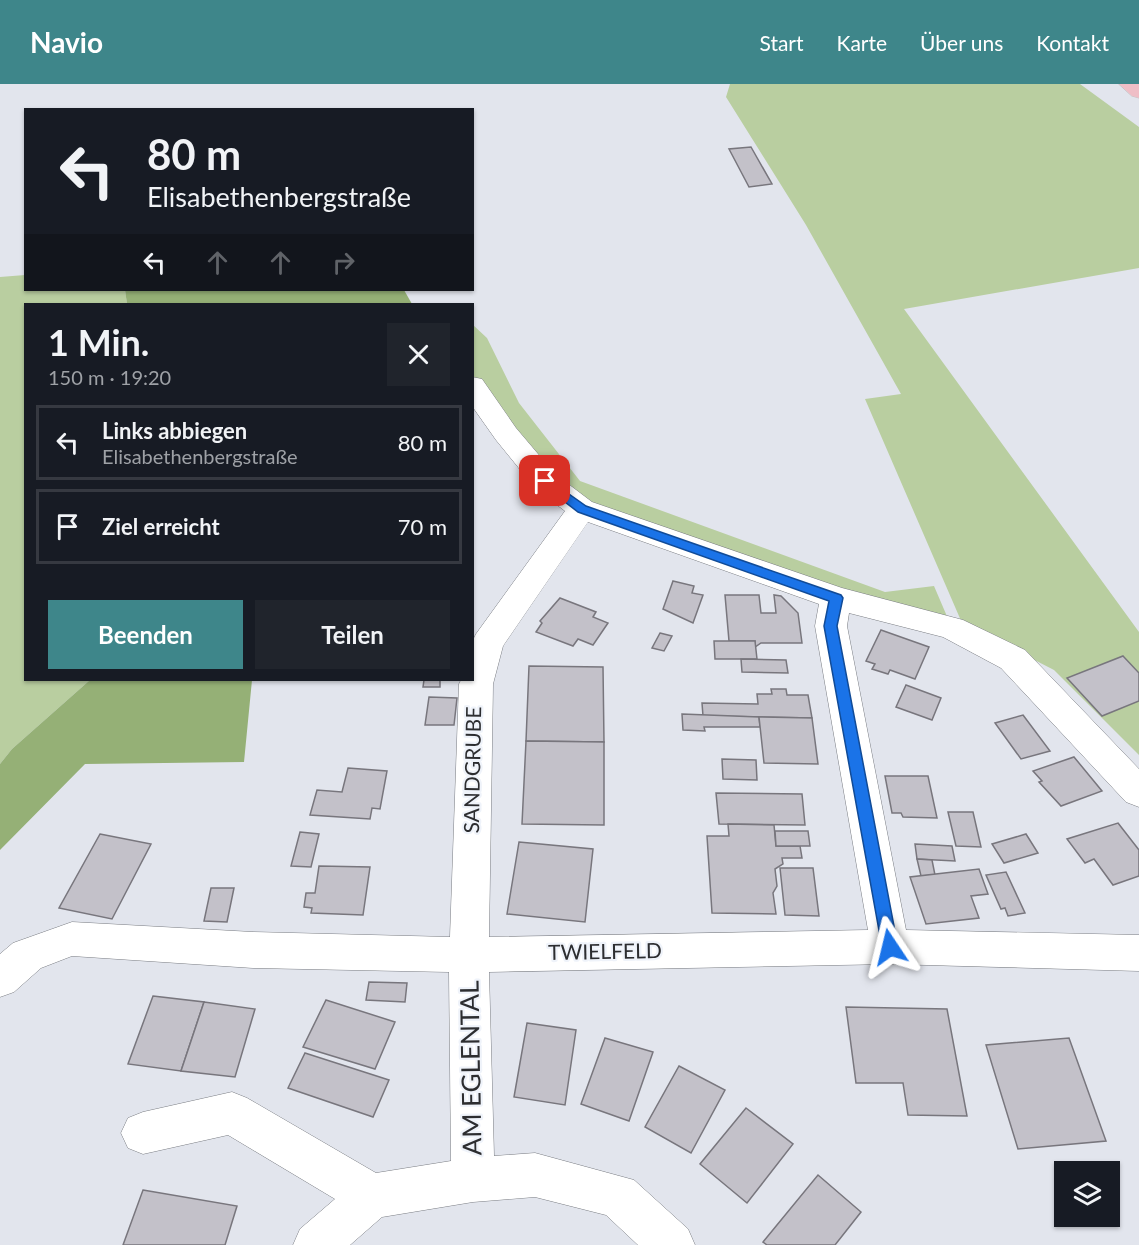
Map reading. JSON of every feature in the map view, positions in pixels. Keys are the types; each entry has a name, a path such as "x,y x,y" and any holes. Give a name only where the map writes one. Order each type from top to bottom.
{"main road":[{"path":"1129,84 1139,92"}],"street":[{"path":"474,388 545,481 582,509 836,598 952,628 1013,660 1139,792"},
{"name":"SANDGRUBE","path":"469,955 476,684 488,643 582,509"},
{"path":"836,598 831,626 890,947"},
{"name":"TWIELFELD","path":"0,979 27,955 72,939 253,950 469,955 890,947 1139,953"},
{"name":"AM EGLENTAL","path":"469,955 473,1180"},
{"path":"143,1133 232,1113 372,1196 316,1245"},
{"name":"AM EGLENTAL","path":"372,1196 473,1180 535,1175 618,1196 672,1245"}],"green space":[{"path":"730,84 1080,84 1139,127 1139,268 904,309 1139,632 1139,755 1054,670 962,623 865,399 901,394 806,225 726,97"},
{"path":"24,275 24,291 125,291 127,303 24,303 24,681 89,681 12,749 0,764 0,277"},
{"path":"125,291 405,291 411,303 127,303"},
{"path":"474,326 487,338 519,403 580,481 885,592 934,586 952,628 582,509 474,386"},
{"path":"89,681 252,681 244,762 85,764 0,850 0,764 12,749"}],"building":[{"path":"751,147 772,184 749,187 729,149"},
{"path":"673,581 694,586 692,593 703,595 693,623 663,609"},
{"path":"725,595 759,595 761,613 776,613 774,595 781,596 798,613 802,643 761,643 755,647 755,641 729,641"},
{"path":"560,598 596,612 593,617 608,623 593,645 578,639 573,646 536,632 542,623 540,621"},
{"path":"881,630 929,647 915,679 890,670 888,674 872,669 875,664 866,661"},
{"path":"660,633 672,636 664,651 652,648"},
{"path":"714,641 755,641 757,659 715,659"},
{"path":"1123,656 1139,673 1139,701 1102,716 1067,678"},
{"path":"741,659 786,660 788,673 742,672"},
{"path":"529,666 603,667 604,742 526,741"},
{"path":"424,681 440,681 440,687 423,687"},
{"path":"906,685 941,698 932,720 896,707"},
{"path":"771,689 786,689 787,695 808,695 812,718 703,716 702,703 758,704 757,694 772,694"},
{"path":"429,697 457,698 454,725 425,725"},
{"path":"682,714 759,717 760,727 704,727 705,731 683,730"},
{"path":"1023,715 1050,751 1021,759 995,723"},
{"path":"759,717 812,718 818,764 764,763"},
{"path":"526,741 604,742 604,825 522,824"},
{"path":"1074,757 1102,791 1061,806 1039,782 1042,781 1033,771"},
{"path":"722,759 756,760 757,780 723,779"},
{"path":"348,768 387,771 380,809 372,808 370,819 310,815 317,790 342,792"},
{"path":"885,776 928,776 937,818 903,817 901,813 892,813"},
{"path":"716,793 802,794 805,825 719,824"},
{"path":"948,812 973,812 981,847 956,846"},
{"path":"1118,823 1139,850 1139,876 1113,885 1094,859 1085,863 1067,839"},
{"path":"728,824 774,825 776,846 800,846 802,858 782,858 783,864 775,869 777,886 773,893 776,914 712,913 707,836 729,836"},
{"path":"775,831 808,831 810,846 776,846"},
{"path":"300,832 319,834 311,867 291,866"},
{"path":"100,834 151,844 112,919 59,908"},
{"path":"1026,834 1038,853 1004,863 992,844"},
{"path":"519,842 593,849 585,922 507,914"},
{"path":"915,844 952,846 955,861 917,859"},
{"path":"917,859 932,860 935,875 921,876"},
{"path":"319,866 370,867 363,915 311,913 312,908 304,907 306,893 315,893"},
{"path":"780,868 813,868 819,916 785,915"},
{"path":"979,869 988,894 971,896 979,918 926,924 910,877"},
{"path":"1006,872 1025,913 1008,916 1005,908 1001,909 986,875"},
{"path":"211,888 234,888 227,922 204,921"},
{"path":"369,982 407,983 405,1002 366,1000"},
{"path":"153,996 204,1002 181,1071 128,1064"},
{"path":"326,1000 395,1022 375,1069 303,1047"},
{"path":"204,1002 255,1009 235,1077 181,1071"},
{"path":"846,1007 947,1009 967,1116 908,1115 903,1083 856,1083"},
{"path":"527,1023 576,1030 565,1105 514,1097"},
{"path":"605,1038 653,1052 629,1121 581,1104"},
{"path":"1069,1038 1106,1141 1018,1149 986,1045"},
{"path":"305,1053 389,1080 373,1117 288,1088"},
{"path":"679,1066 725,1090 691,1153 645,1127"},
{"path":"746,1108 793,1144 747,1203 700,1164"},
{"path":"818,1175 861,1212 835,1245 767,1245 763,1242"},
{"path":"143,1190 237,1206 225,1245 123,1245"}],"route":[{"path":"545,481 582,509 836,598 831,626 890,947"}]}
